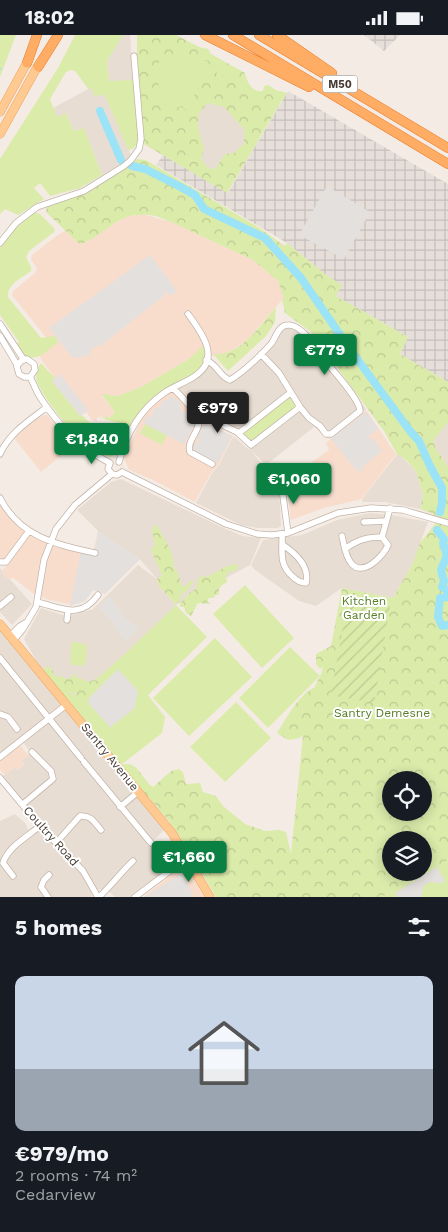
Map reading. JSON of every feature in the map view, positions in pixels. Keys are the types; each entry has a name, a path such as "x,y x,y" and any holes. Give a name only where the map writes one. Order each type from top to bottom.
{"highway":[{"path":"27,63 37,35"},
{"path":"38,67 58,35"},
{"path":"205,35 369,117"},
{"name":"M50","path":"233,35 448,164"},
{"name":"M50","path":"259,35 448,148"},
{"path":"276,35 422,132"}],"main road":[{"path":"0,112 42,35"},
{"path":"0,134 38,67 53,35"},
{"name":"Santry Avenue","path":"0,625 172,833 185,859 210,897"}],"street":[{"path":"0,243 16,223 37,207 84,191 127,164 139,149 140,139 134,56"},
{"path":"122,472 123,467 120,462 128,437 139,417 164,393 195,376 206,360 208,352 206,339 188,314"},
{"path":"0,324 24,359 32,362 35,367 34,373 30,377"},
{"path":"206,360 212,362 230,380 272,343 283,326 289,325 317,346 360,409 357,414 329,435 311,421 290,393 279,373 261,354"},
{"path":"0,336 17,366 18,372 21,376 30,377"},
{"path":"17,366 24,359"},
{"path":"30,377 47,407 77,441 110,463"},
{"path":"173,387 198,418 198,425 189,443 189,451 193,455 212,464"},
{"path":"239,433 290,393"},
{"path":"0,454 3,446 14,433 47,407"},
{"path":"198,418 204,416 239,433 247,443 252,445 300,407"},
{"path":"110,463 114,461 120,462"},
{"path":"110,463 108,469 112,474"},
{"path":"12,639 20,626 33,613 38,602 42,567 56,529 71,509 112,474 117,475 122,472"},
{"path":"122,472 236,528 261,535 285,533 338,513 371,508 390,508 446,523"},
{"path":"281,481 285,533 281,553 286,569 297,580 306,583 308,578 302,561 284,545"},
{"path":"0,498 11,514 29,531 50,541 95,553"},
{"path":"382,537 390,508"},
{"path":"364,522 386,521"},
{"path":"0,562 6,562 29,531"},
{"path":"342,536 350,562 356,568 374,563 384,553 388,545 382,537"},
{"path":"345,549 362,539 382,537"},
{"path":"38,602 68,611 78,610 86,607 98,595"},
{"path":"0,606 11,597"},
{"path":"67,620 68,611"},
{"path":"0,658 151,843"},
{"path":"0,757 66,705"},
{"path":"0,714 8,717 16,729"},
{"path":"23,804 53,779 51,771 32,752"},
{"name":"Coultry Road","path":"0,778 40,826 82,871 98,897"},
{"path":"120,807 138,792"},
{"path":"56,843 80,816 87,815 101,830"},
{"path":"13,876 3,863 5,858 40,826"},
{"path":"135,897 185,859"},
{"path":"98,897 107,890 121,872 133,861"},
{"path":"48,897 41,887 49,875"}],"shaded area":[{"path":"123,35 130,35 133,80 109,82 107,61"},
{"path":"364,35 400,35 384,51"},
{"path":"92,87 105,95 131,155 102,175 84,128 74,131 67,114 57,117 53,108"},
{"path":"288,91 448,184 448,382 400,354 408,337 336,296 341,285 287,243 156,165 163,155 228,193"},
{"path":"205,100 225,106 258,142 227,193 144,144 146,120"},
{"path":"327,186 370,212 344,259 299,235"},
{"path":"142,214 171,222 253,260 278,281 285,299 282,300 247,340 231,351 221,355 210,356 203,347 189,359 143,386 118,396 101,395 115,412 108,418 107,416 104,418 100,416 97,418 97,422 92,420 86,412 80,416 52,381 55,378 39,355 52,345 12,295 13,291 35,273 37,269 31,259 32,255 59,234 65,231 78,243 86,242 125,217"},
{"path":"150,255 177,291 170,296 167,292 164,293 165,295 99,347 97,345 90,350 92,352 86,357 84,355 80,358 72,357 49,328"},
{"path":"293,323 319,345 366,409 331,439 314,427 266,465 239,435 204,418 201,420 178,392 180,387 199,377 204,372 207,362 215,362 225,375 232,376 262,350 283,324"},
{"path":"60,374 88,410 80,416 52,381"},
{"path":"172,392 177,395 197,421 190,436 195,439 204,422 235,437 232,438 219,464 211,473 195,502 129,470 124,458 141,419 160,399"},
{"path":"171,396 180,401 182,404 180,409 194,418 193,421 196,422 184,444 143,423 147,416 150,418 156,407 159,408 164,399 167,401"},
{"path":"366,410 396,454 362,499 324,508 291,520 285,476 292,476 329,450 326,443"},
{"path":"366,412 378,428 368,437 370,440 373,438 382,451 362,467 364,469 361,472 359,469 357,471 331,439"},
{"path":"45,415 58,427 73,446 41,472 14,438 33,420"},
{"path":"448,422 448,467 435,447 434,439"},
{"path":"207,423 232,436 218,463 195,452 193,447 199,441 197,438 203,425 206,426"},
{"path":"235,437 252,451 279,488 281,526 278,528 258,528 241,525 196,503 232,439"},
{"path":"398,453 416,471 423,495 420,509 385,502 362,502 363,498"},
{"path":"121,479 228,530 243,536 261,538 250,565 178,604 140,559 98,531 77,510 111,482"},
{"path":"0,505 9,517 24,531 42,541 93,554 98,531 140,559 105,594 93,590 85,601 73,605 46,599 34,594 13,578 8,579 3,574 3,569 7,566 0,562"},
{"path":"370,513 428,522 413,563 393,598 342,588 316,606 299,601 255,570 251,565 263,540 302,535 337,520"},
{"path":"98,531 140,559 105,594 93,590 85,601 70,606 81,551 94,554"},
{"path":"138,565 157,579 159,586 176,605 77,697 65,697 41,669 24,639 41,608 63,615 76,614 93,609"},
{"path":"0,568 32,604 12,625 0,612"},
{"path":"110,596 124,617 139,629 126,642 109,618 98,608"},
{"path":"0,624 165,829 151,843 173,863 131,897 115,897 105,888 102,890 97,889 56,839 0,778 15,767 18,770 24,764 22,761 30,753 21,740 0,756"},
{"path":"118,669 138,691 134,709 109,728 89,704 88,699"},
{"path":"20,745 29,756 22,761 24,764 18,770 15,767 5,775 0,770 0,761"},
{"path":"15,814 26,824 28,830 37,824 76,866 92,891 92,897 0,897 0,821"},
{"path":"185,864 204,897 143,897"},
{"path":"437,867 445,881 441,883 429,882 423,887 421,897 398,897 395,893 414,881 432,881 432,870"},
{"path":"182,873 193,894 190,897 145,897"}],"green space":[{"path":"0,35 16,35 0,77"},
{"path":"75,35 123,35 107,61 109,81 133,80 138,125 135,147 128,150 105,95 94,96 92,88 89,90 75,71 66,72 50,99 57,117 66,113 74,131 84,128 102,175 80,188 50,196 40,183 34,188 44,199 18,215 5,209 0,214 0,159 58,68"},
{"path":"137,35 176,35 199,47 208,49 211,54 245,73 253,89 263,91 264,86 268,85 276,90 287,93 227,193 144,144","holes":["191,54 207,61 212,67 225,71 226,75 216,77 217,72 213,70 198,89 190,105 184,110 183,106 167,110 161,108 158,100 161,92 155,74 159,62 161,61 167,67 179,56 188,58","208,103 224,107 244,129 244,144 234,153 225,154 216,168 209,169 201,159 204,149 198,128 199,113"]},
{"path":"194,49 228,69 229,74 194,103 185,114 157,112 149,68 158,61"},
{"name":"Santry Demesne","path":"137,159 146,160 258,227 285,246 287,243 326,275 342,285 336,296 408,337 400,354 448,382 448,422 434,440 435,447 448,467 448,860 432,869 432,831 382,831 382,881 411,881 382,897 216,897 169,821 121,765 127,764 136,767 153,787 171,771 179,769 183,772 186,784 200,783 203,792 216,796 223,806 245,824 265,831 279,830 286,832 291,854 303,735 300,738 288,740 277,733 298,702 315,687 321,675 323,667 320,669 316,664 316,654 331,646 342,588 393,598 413,563 420,543 435,524 434,514 420,509 423,495 416,471 406,460 397,454 384,431 311,332 285,313 282,300 284,299 278,281 253,260 156,216 132,216 123,219 91,239 81,244 78,243 46,212 47,206 94,188 125,169"},
{"path":"33,212 40,214 55,229 54,232 29,251 26,257 31,271 12,285 8,292 8,297 41,338 54,336 58,340 57,343 39,356 30,358 25,357 16,344 19,342 0,315 0,248 8,236"},
{"path":"276,307 275,322 266,336 228,371 213,354 223,353 241,345 256,331"},
{"path":"203,346 205,355 199,369 158,395 131,426 99,418 104,419 106,416 109,418 115,412 101,394 118,396 143,386 189,359"},
{"path":"41,363 55,378 52,381 80,416 82,415 91,424 122,437 123,441 116,454 110,457 92,449 59,416 38,385 36,376"},
{"path":"287,398 290,398 295,408 250,442 243,433"},
{"path":"145,424 167,435 162,445 140,433"},
{"path":"157,525 171,551 173,567 177,571 182,586 186,586 190,581 194,580 188,590 181,594 180,600 176,605 159,586 157,579 162,576 151,548 155,546 152,530"},
{"path":"238,564 237,570 228,572 226,576 227,582 220,587 219,595 209,598 207,601 210,604 198,603 191,616 186,613 184,607 180,607 180,604 187,595 197,588 200,577 204,575 205,578 225,567"},
{"path":"245,585 294,638 262,668 213,614"},
{"name":"Kitchen Garden","path":"349,592 391,600 374,703 331,695"},
{"path":"176,605 207,637 148,695 165,717 162,733 121,765 65,697 70,693 77,696 126,653"},
{"path":"215,638 252,677 189,736 153,698"},
{"path":"72,641 87,645 86,662 82,666 73,665 70,662"},
{"path":"290,647 320,676 268,728 239,698"},
{"path":"48,666 54,672 55,677 62,676 69,679 73,675 78,674 76,676 78,678 86,680 86,682 95,680 99,682 86,696 86,702 83,702 75,693 71,692 65,698 44,670"},
{"path":"236,702 271,738 225,782 190,747"},
{"path":"448,860 448,897 382,897 411,881 432,881 432,869"}],"waterway":[{"path":"100,111 121,160"},
{"path":"132,166 145,169 177,185 195,195 204,209 265,238 301,278 352,352 419,441 442,488 440,512"},
{"path":"437,530 444,539 443,543 447,555 441,570 444,581 442,587 448,591"},
{"path":"448,597 440,598 438,617 442,626 448,625"}]}
